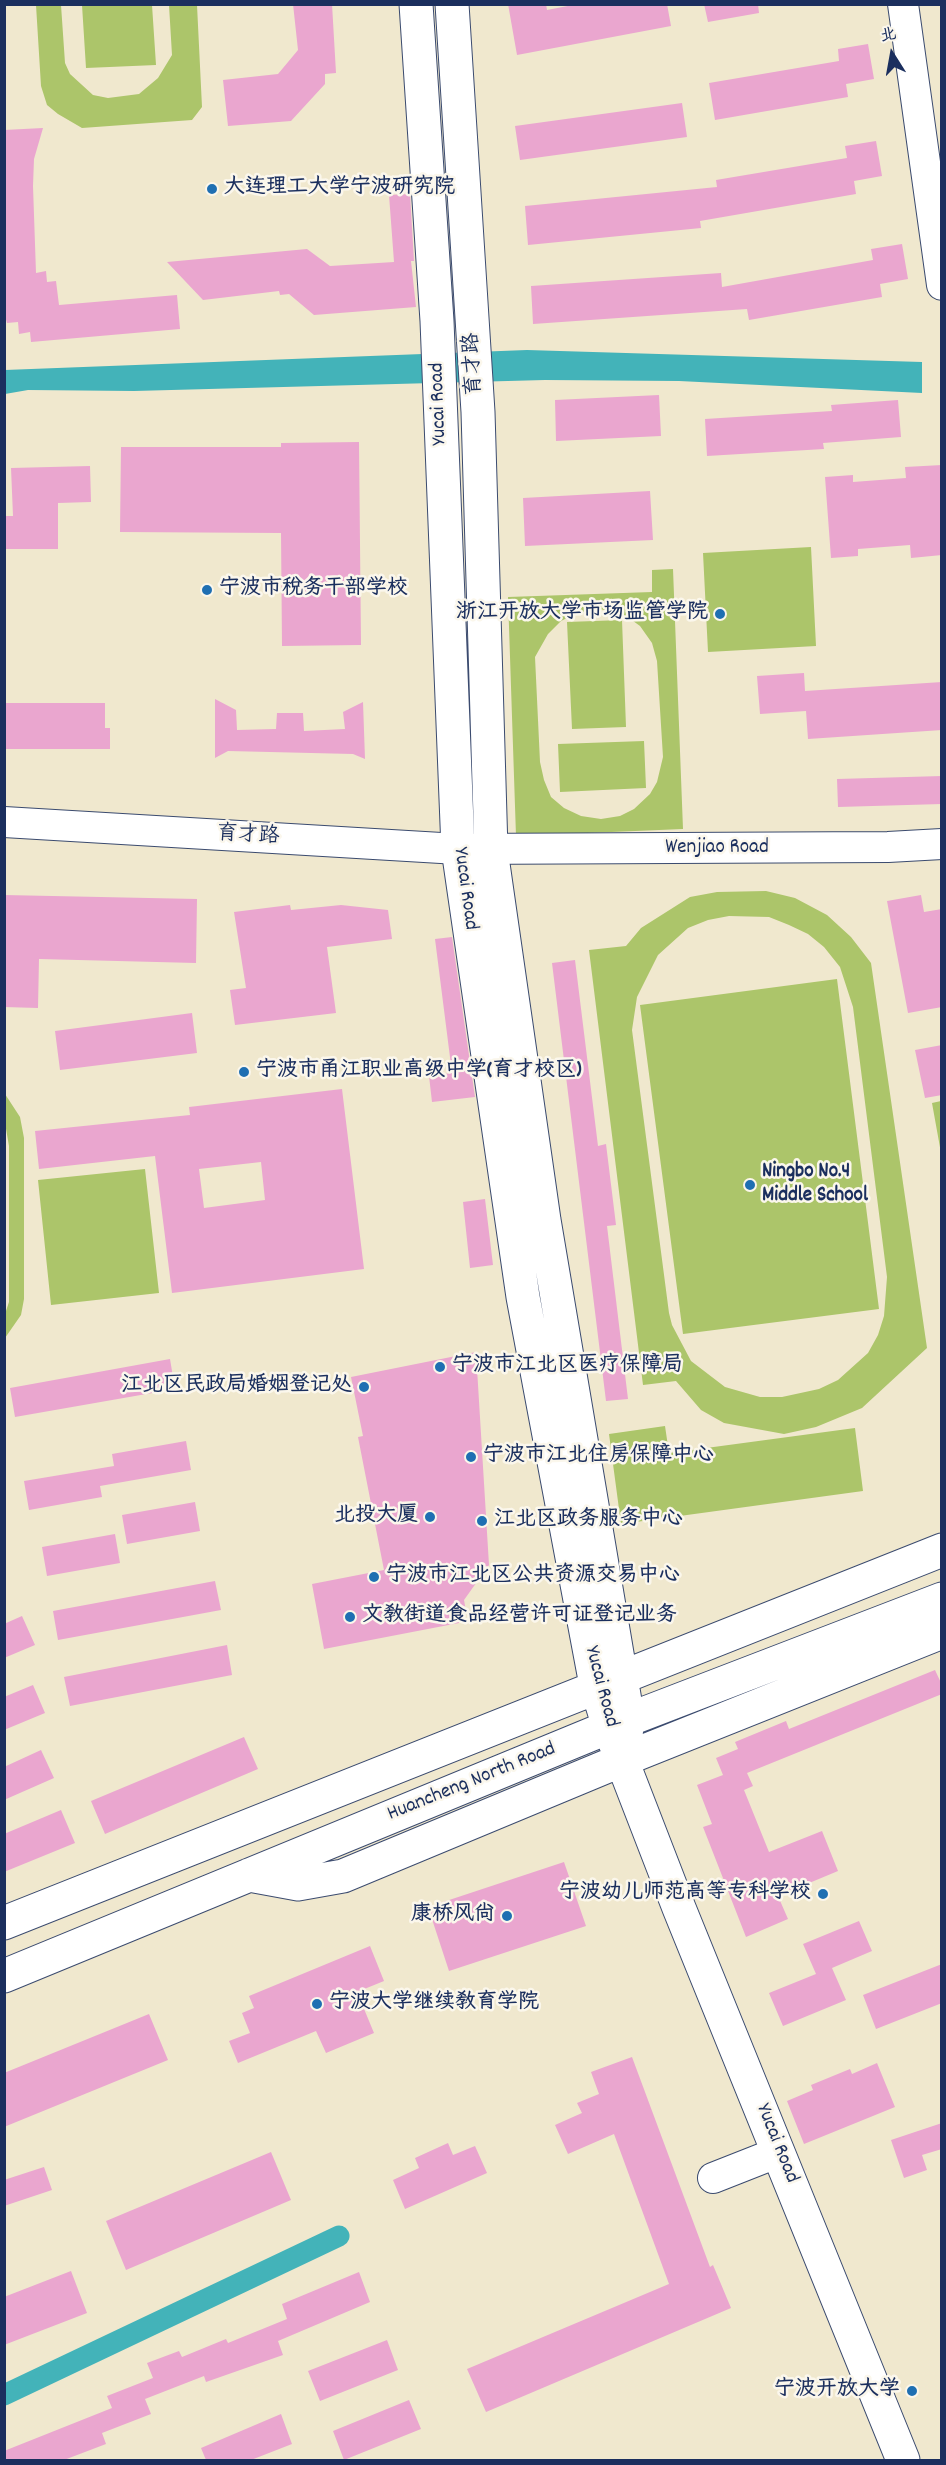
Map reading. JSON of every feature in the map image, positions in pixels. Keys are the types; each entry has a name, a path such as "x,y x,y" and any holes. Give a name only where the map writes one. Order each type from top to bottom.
{"main road":[{"name":"Yucai Road","path":"416,4 437,321 458,849 524,1297 612,1672"},
{"name":"育才路","path":"452,4 477,412"},
{"name":"Yucai Road","path":"477,412 491,850 612,1672 622,1760 679,1908 903,2460"},
{"path":"612,1672 942,1527"},
{"name":"Huancheng North Road","path":"4,1923 612,1672 942,1550"},
{"name":"Huancheng North Road","path":"4,1976 619,1723 942,1599"},
{"path":"249,1875 298,1884 343,1876 622,1760 942,1632"}],"street":[{"path":"903,4 942,285"},
{"name":"育才路","path":"4,822 491,850"},
{"name":"Wenjiao Road","path":"491,850 888,848 942,844"},
{"path":"713,2178 779,2152"}],"green space":[{"path":"36,5 61,5 65,63 70,74 93,95 108,98 139,94 158,78 172,55 169,5 197,5 202,107 192,120 82,128 58,114 47,105 41,86"},
{"path":"82,5 152,5 156,65 86,68"},
{"path":"811,547 816,646 708,652 703,553"},
{"path":"673,569 683,829 516,836 508,597 652,592 652,570","holes":["599,609 617,612 640,626 652,643 657,661 663,757 657,782 650,794 634,809 620,816 601,819 581,816 564,808 551,797 544,780 540,762 535,657 548,634 561,621 577,613"]},
{"path":"622,620 626,727 572,729 567,622"},
{"path":"644,741 646,788 560,792 558,744"},
{"path":"766,891 795,898 827,915 851,937 871,963 927,1348 862,1408 816,1427 784,1434 724,1423 701,1410 676,1381 643,1385 589,950 626,946 641,928 690,897 717,892","holes":["729,916 769,917 808,934 824,947 840,967 853,1007 887,1277 884,1316 878,1335 868,1353 838,1380 819,1389 782,1397 760,1397 725,1387 691,1361 672,1325 632,1030 637,997 658,955 688,928 708,920"]},
{"path":"837,979 879,1309 683,1334 640,1005"},
{"path":"5,1094 20,1117 24,1138 24,1299 21,1315 5,1338 5,1314 9,1302 9,1146 5,1123"},
{"path":"942,1101 941,1153 932,1103"},
{"path":"145,1169 159,1293 51,1305 38,1180"},
{"path":"665,1426 669,1453 855,1428 863,1491 621,1524 609,1434"}],"water":[{"path":"527,350 922,362 922,393 679,381 545,380 134,391 28,390 5,394 5,370"}],"building":[{"path":"293,4 332,4 336,73 325,74 325,84 291,121 228,126 223,80 278,74 298,50"},
{"path":"508,4 546,4 547,10 578,4 667,4 671,26 517,55"},
{"path":"704,4 758,4 759,13 708,22"},
{"path":"868,44 874,79 846,84 848,97 715,120 709,83 839,61 838,49"},
{"path":"682,103 687,137 520,160 515,126"},
{"path":"43,128 34,159 36,273 46,271 47,282 56,281 59,305 177,295 180,329 31,342 30,332 19,334 18,322 7,323 4,312 4,130"},
{"path":"876,141 882,176 854,181 856,194 700,221 701,228 528,245 525,206 717,187 716,180 847,158 845,146"},
{"path":"410,194 414,261 411,261 416,307 314,315 289,294 280,295 279,291 203,300 167,262 307,249 330,266 394,262 389,195"},
{"path":"902,244 908,279 880,284 882,297 749,320 747,309 533,324 531,286 721,273 722,287 873,260 871,249"},
{"path":"659,395 661,436 556,441 555,400"},
{"path":"898,400 901,437 823,443 824,449 707,456 705,419 832,411 831,405"},
{"path":"359,442 361,645 282,646 281,533 120,532 121,447 281,447 281,443"},
{"path":"942,465 942,555 911,558 910,545 858,549 858,556 831,558 825,477 853,475 853,482 906,478 905,467"},
{"path":"90,466 91,502 58,503 58,549 4,549 4,516 13,516 11,468"},
{"path":"650,491 653,540 525,546 523,498"},
{"path":"804,673 805,691 942,682 942,730 808,739 806,711 760,714 757,676"},
{"path":"215,699 236,710 237,730 276,729 277,713 303,713 304,731 345,729 343,712 363,702 365,759 353,754 228,751 215,758"},
{"path":"4,703 105,703 105,728 110,728 110,749 4,749"},
{"path":"942,776 942,804 838,807 837,779"},
{"path":"4,895 197,899 196,963 39,959 38,1008 4,1007"},
{"path":"921,895 924,912 942,909 942,1007 908,1013 887,901"},
{"path":"290,905 291,910 341,905 388,910 392,939 327,947 336,1013 235,1025 230,990 246,988 234,912"},
{"path":"452,937 475,1097 432,1102 429,1076 452,1073 435,939"},
{"path":"575,960 598,1146 606,1144 616,1225 607,1226 628,1399 606,1401 552,963"},
{"path":"192,1013 197,1053 60,1070 55,1031"},
{"path":"942,1045 942,1095 925,1098 915,1050"},
{"path":"342,1089 364,1269 172,1293 155,1156 39,1169 35,1131 190,1115 189,1107","holes":["261,1162 265,1200 204,1208 199,1169"]},
{"path":"485,1199 493,1265 470,1268 463,1202"},
{"name":"北投大厦","path":"476,1352 489,1565 464,1600 466,1611 459,1623 324,1649 312,1584 384,1570 358,1437 363,1436 351,1377"},
{"path":"170,1359 175,1389 15,1417 10,1388"},
{"path":"186,1441 191,1470 100,1486 102,1497 29,1510 24,1481 114,1466 112,1454"},
{"path":"195,1502 200,1531 127,1544 122,1515"},
{"path":"115,1534 120,1563 47,1576 42,1547"},
{"path":"215,1581 221,1610 58,1640 53,1611"},
{"path":"22,1616 35,1645 4,1658 4,1624"},
{"path":"227,1645 232,1675 70,1706 64,1677"},
{"path":"935,1670 942,1685 942,1694 747,1773 753,1786 744,1790 769,1852 822,1831 838,1871 778,1896 788,1919 746,1937 703,1827 712,1824 697,1785 723,1775 716,1758 738,1749 735,1742 786,1721 789,1729"},
{"path":"33,1685 45,1713 4,1730 4,1697"},
{"path":"244,1737 258,1769 105,1834 91,1801"},
{"path":"41,1750 54,1778 4,1800 4,1767"},
{"path":"61,1810 75,1843 4,1872 4,1834"},
{"name":"康桥风尚","path":"564,1862 586,1926 449,1971 428,1907"},
{"path":"859,1921 872,1951 832,1968 846,2000 783,2026 769,1993 816,1974 803,1944"},
{"path":"370,1946 384,1981 357,1992 374,2033 326,2053 316,2031 238,2063 229,2041 250,2033 242,2013 254,2008 249,1996"},
{"path":"942,1964 942,2003 876,2029 863,1995"},
{"path":"149,2014 168,2060 4,2127 4,2073"},
{"path":"632,2057 710,2267 713,2265 731,2308 486,2412 467,2369 669,2284 614,2134 568,2154 555,2125 582,2113 577,2103 599,2094 591,2072"},
{"path":"877,2063 895,2107 804,2144 787,2101 813,2090 811,2085 850,2069 852,2074"},
{"path":"942,2123 942,2149 922,2155 927,2170 904,2178 891,2140"},
{"path":"448,2143 453,2155 475,2146 487,2173 405,2209 393,2180 419,2168 415,2158"},
{"path":"271,2152 291,2200 126,2270 106,2221"},
{"path":"44,2167 52,2190 4,2206 4,2180"},
{"path":"71,2271 87,2313 4,2345 4,2297"},
{"path":"359,2272 370,2302 278,2341 283,2355 206,2382 204,2376 145,2399 151,2414 102,2433 106,2444 64,2460 4,2460 4,2451 112,2408 107,2396 153,2378 147,2363 179,2351 182,2357 226,2339 228,2343 287,2319 282,2304"},
{"path":"387,2340 398,2370 320,2401 308,2371"},
{"path":"409,2400 421,2429 344,2460 333,2431"},
{"path":"281,2414 292,2444 251,2460 206,2460 201,2448"}],"waterway":[{"path":"4,2395 339,2236"}],"place":[{"name":"大连理工大学宁波研究院","path":"212,189"},
{"name":"宁波市税务干部学校","path":"207,590"},
{"name":"浙江开放大学市场监管学院","path":"720,614"},
{"name":"宁波市甬江职业高级中学(育才校区)","path":"244,1072"},
{"name":"Ningbo No.4 Middle School","path":"750,1185"},
{"name":"宁波市江北区医疗保障局","path":"440,1367"},
{"name":"江北区民政局婚姻登记处","path":"364,1387"},
{"name":"宁波市江北住房保障中心","path":"471,1457"},
{"name":"北投大厦","path":"430,1517"},
{"name":"江北区政务服务中心","path":"482,1521"},
{"name":"宁波市江北区公共资源交易中心","path":"374,1577"},
{"name":"文教街道食品经营许可证登记业务","path":"350,1617"},
{"name":"宁波幼儿师范高等专科学校","path":"823,1894"},
{"name":"康桥风尚","path":"507,1916"},
{"name":"宁波大学继续教育学院","path":"317,2004"},
{"name":"宁波开放大学","path":"912,2391"}]}
